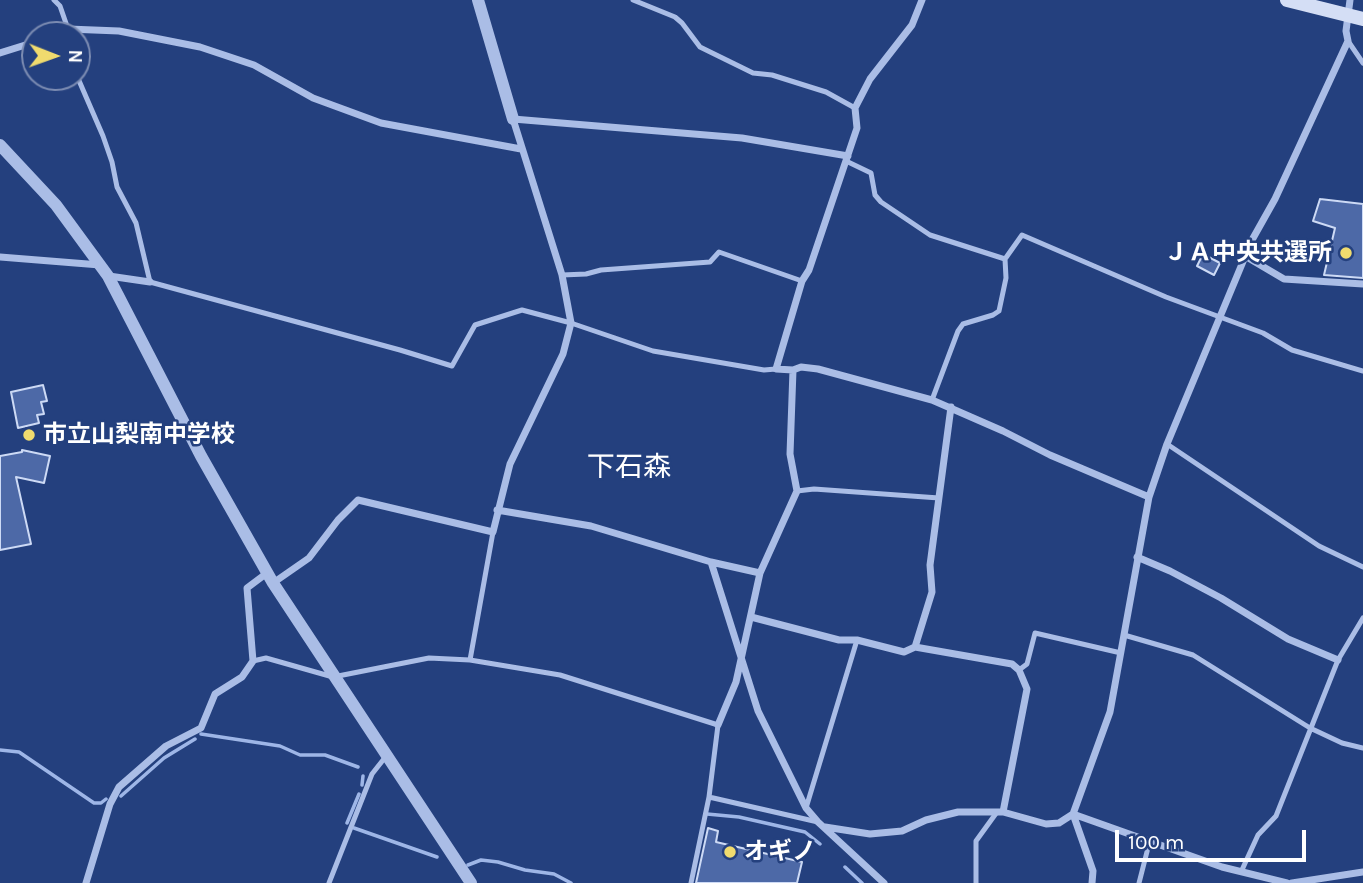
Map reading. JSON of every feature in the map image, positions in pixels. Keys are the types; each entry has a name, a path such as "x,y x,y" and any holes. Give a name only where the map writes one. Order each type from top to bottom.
{"main road":[{"path":"1287,0 1363,19"}],"street":[{"path":"86,883 110,804 119,787 166,746 201,728 215,694 243,677 253,662 247,588 309,558 338,520 358,500 493,533 510,464 562,354 571,323 562,275 478,0"},
{"path":"922,0 912,25 870,79 855,108 857,128 802,281 776,369 818,369 932,400 1149,497"},
{"path":"1092,883 1093,871 1073,814 1110,712 1149,497 1167,444 1245,256 1275,199 1348,41 1350,0"},
{"path":"91,31 119,30 200,47 254,65 313,98 381,123 522,149"},
{"path":"0,53 21,46"},
{"path":"513,119 742,138 847,158"},
{"path":"0,145 56,205 105,271 201,456 270,578 471,883"},
{"path":"1245,256 1284,279 1363,284"},
{"path":"0,257 105,271 150,282"},
{"path":"718,725 736,682 760,573 797,491 790,454 793,370"},
{"path":"915,647 932,592 930,565 951,407"},
{"path":"497,510 591,526 711,562 760,573"},
{"path":"1137,557 1221,598 1288,639 1338,660"},
{"path":"711,562 758,711 806,808 884,883"},
{"path":"751,617 839,640 857,640 904,652 915,647 1012,664 1019,670 1027,689 1000,812"},
{"path":"821,825 870,834 902,831 926,820 958,812 1000,812 1046,824 1059,822 1073,814 1241,872 1289,883 1363,872"}],"lane":[{"path":"54,0 60,6 65,21"},
{"path":"633,0 675,17 700,47 753,73 772,75 827,92 855,108"},
{"path":"1348,41 1363,63"},
{"path":"84,91 103,136 117,187 136,223 150,282 452,366 475,325 522,310 571,323 653,351 764,370 776,369"},
{"path":"847,158 871,173 875,195 881,202 930,235 1005,259"},
{"path":"932,400 963,324 999,311 1006,278 1005,259 1022,235 1166,297 1263,333 1292,350 1363,371"},
{"path":"562,275 710,262 719,252 802,281"},
{"path":"1167,444 1319,546 1363,567"},
{"path":"797,491 814,489 939,498"},
{"path":"470,660 493,533"},
{"path":"1241,872 1258,835 1276,816 1338,660 1363,618"},
{"path":"1019,670 1027,664 1035,633 1121,653"},
{"path":"1124,635 1193,655 1310,728 1342,743 1363,748"},
{"path":"806,808 857,640"},
{"path":"253,662 266,658 333,677 429,658 470,660 560,675 718,725 709,797 691,883"},
{"path":"329,883 372,774 387,755"},
{"path":"709,797 821,825"},
{"path":"976,883 976,841 1000,812"},
{"path":"1139,883 1150,840"}],"building":[{"name":"ＪＡ中央共選所","path":"1320,199 1363,204 1363,278 1324,275 1335,228 1313,221"},
{"path":"1203,254 1220,263 1214,275 1197,266"},
{"path":"43,385 47,401 41,402 44,414 37,415 39,423 18,428 11,392"},
{"path":"22,450 50,456 44,483 16,477 31,544 0,550 0,456"},
{"name":"オギノ","path":"708,828 718,831 716,842 802,862 797,883 696,883"}],"waterway":[{"path":"201,734 280,746 300,755 325,755 358,767"},
{"path":"121,796 164,758 195,739"},
{"path":"0,750 19,752 94,803 101,803 106,799"},
{"path":"362,785 363,776"},
{"path":"347,823 359,794"},
{"path":"707,814 739,817 805,832 820,844"},
{"path":"354,828 437,857"},
{"path":"468,865 481,860 498,862 525,870 554,874 571,883"},
{"path":"845,867 862,883"}],"place":[{"name":"ＪＡ中央共選所","path":"1346,253"},
{"name":"市立山梨南中学校","path":"29,435"},
{"name":"オギノ","path":"730,852"}],"district":[{"name":"下石森","path":"629,468"}]}
